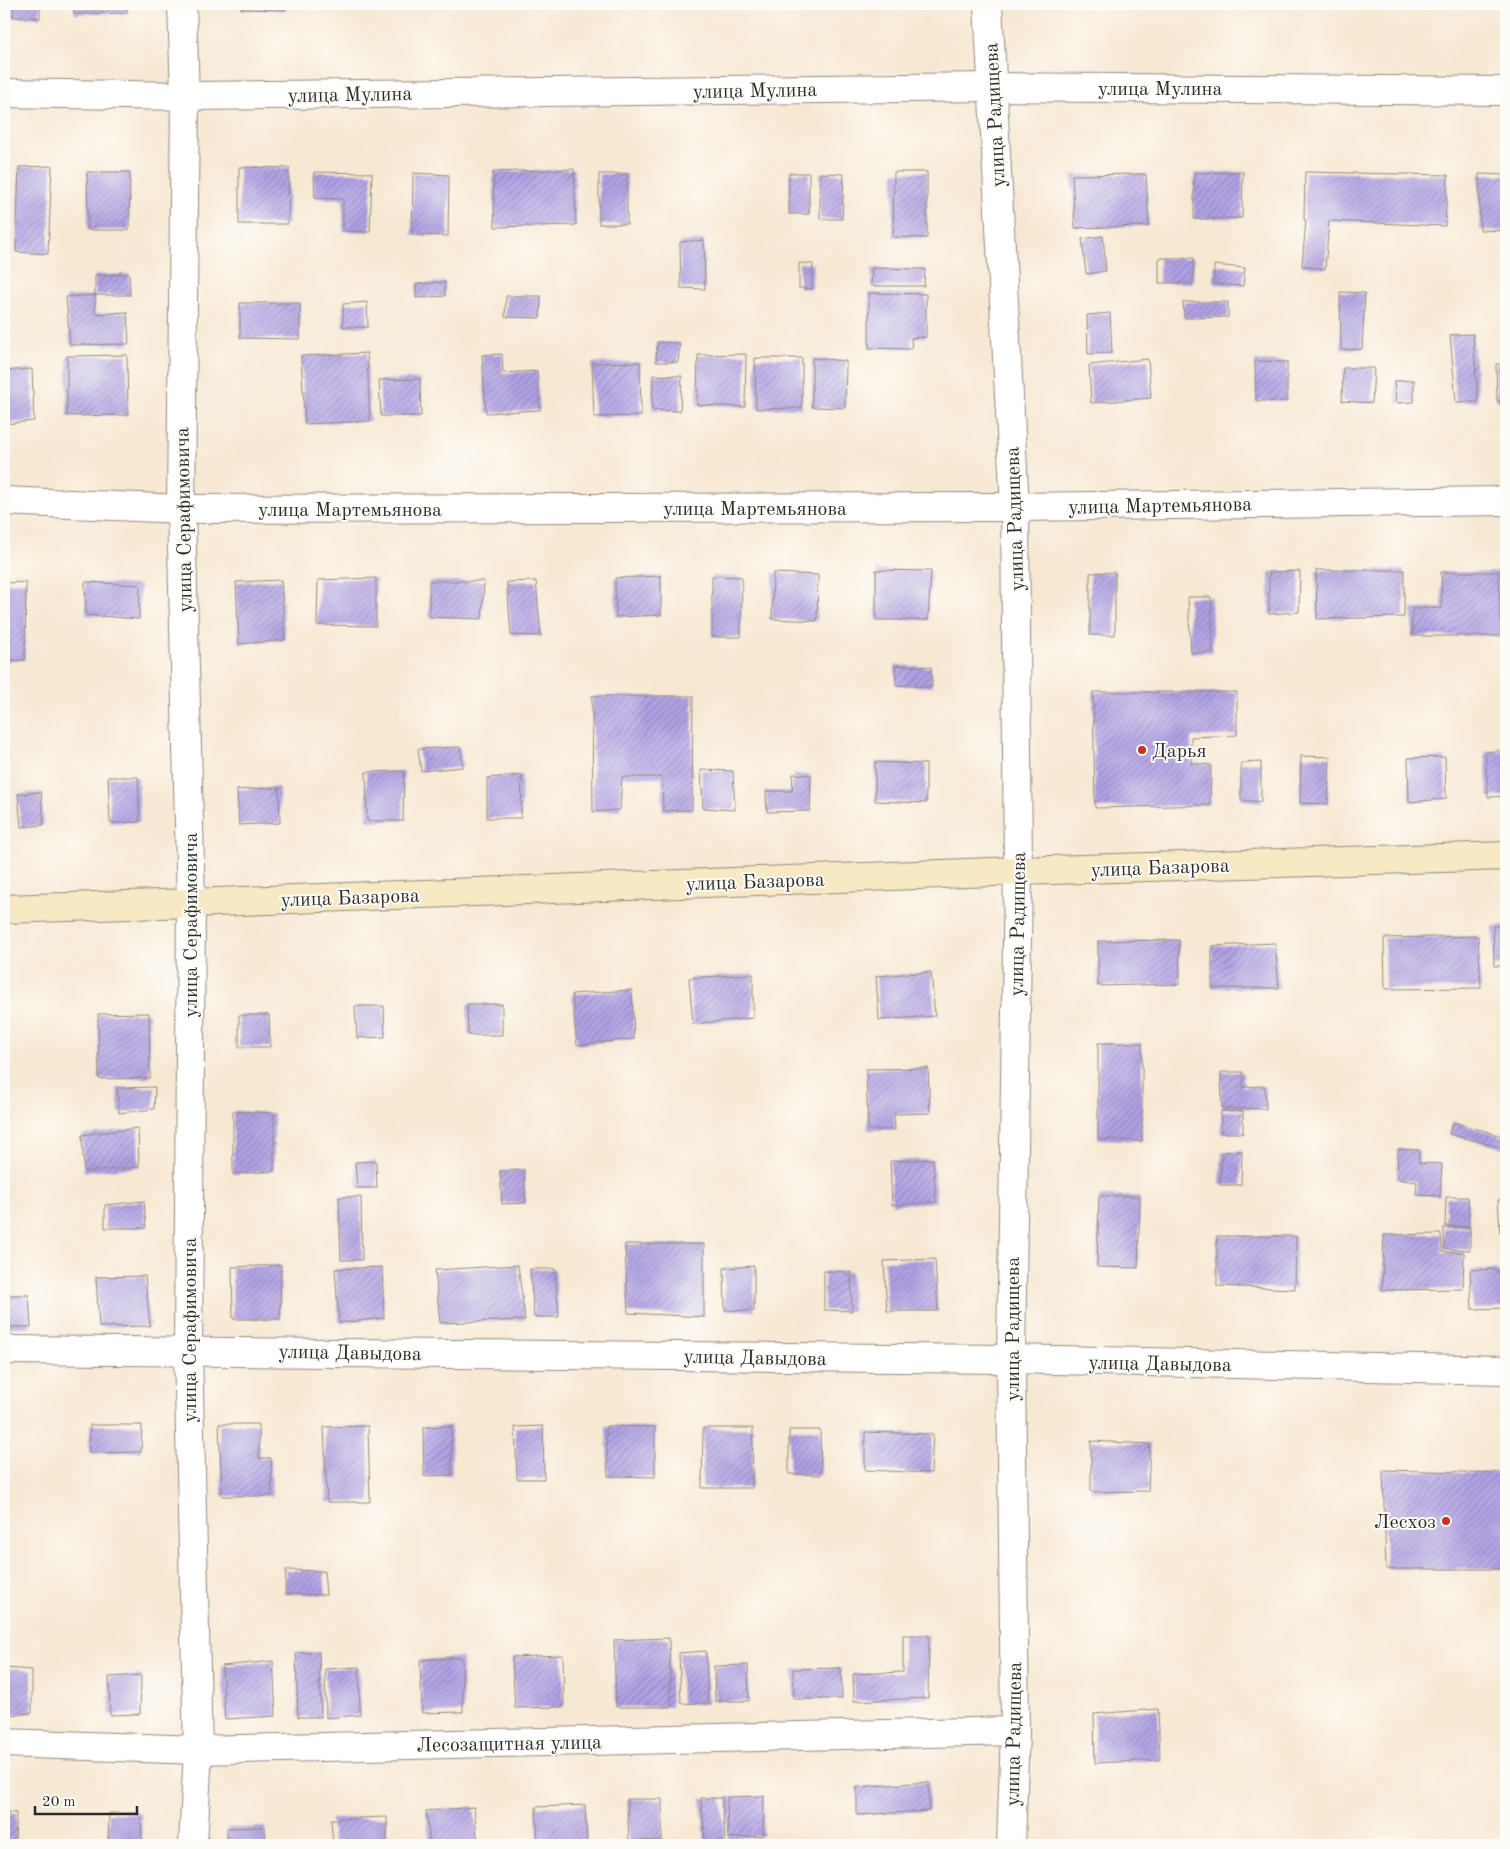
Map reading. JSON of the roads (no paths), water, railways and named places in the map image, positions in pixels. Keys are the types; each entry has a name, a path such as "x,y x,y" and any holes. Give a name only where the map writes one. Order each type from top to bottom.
{"main road":[{"name":"улица Базарова","path":"4,909 1018,871 1506,856"}],"street":[{"name":"улица Серафимовича","path":"182,4 185,96 181,509 191,903 188,1351 198,1750 193,1845"},
{"name":"улица Радищева","path":"988,4 1015,507 1018,871 1011,1359 1015,1731 1011,1845"},
{"name":"улица Мулина","path":"4,93 185,96 993,87 1506,91"},
{"name":"улица Мартемьянова","path":"4,501 181,509 1015,507 1506,501"},
{"name":"улица Давыдова","path":"4,1350 1011,1359 1506,1370"},
{"name":"Лесозащитная улица","path":"4,1743 198,1750 1015,1731"}],"place":[{"name":"Дарья","path":"1142,750"},
{"name":"Лесхоз","path":"1446,1521"}]}
